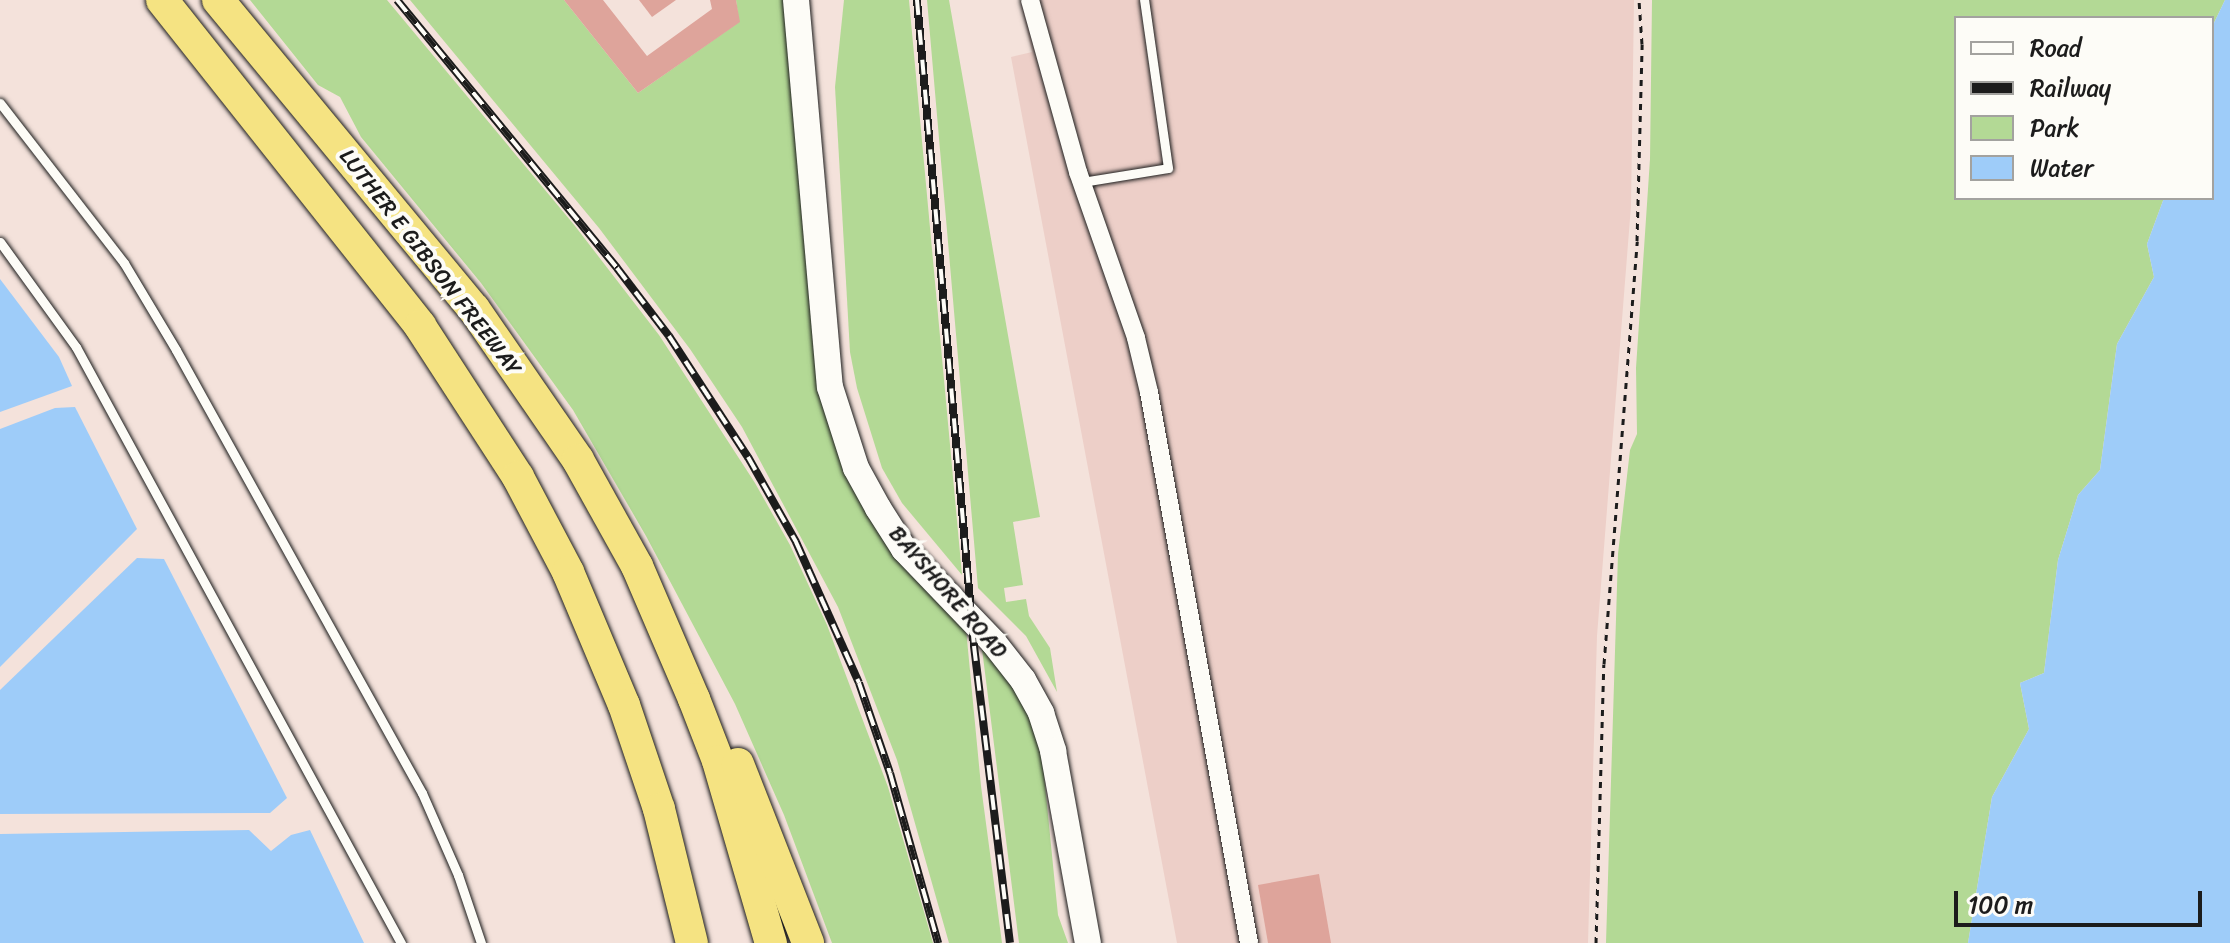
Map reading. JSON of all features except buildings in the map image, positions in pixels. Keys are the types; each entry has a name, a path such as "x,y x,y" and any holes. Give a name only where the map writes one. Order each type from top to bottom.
{"highway":[{"path":"162,0 420,326 518,477 568,572 616,683 659,809 689,933"},
{"name":"LUTHER E GIBSON FREEWAY","path":"218,0 482,321 578,460 637,566 718,761 771,943"},
{"path":"637,566 663,599 713,705 808,943"}],"street":[{"name":"BAYSHORE ROAD","path":"796,0 830,387 856,468 904,549 994,643 1023,680 1041,713 1053,751 1088,943"},
{"path":"1030,0 1082,182 1136,338 1149,392 1249,943"}],"lane":[{"path":"1082,182 1168,168 1144,0"},
{"path":"0,103 124,263 176,350 422,793 452,860 481,943"},
{"path":"0,242 53,311 83,359 165,516 401,943"}],"path":[{"path":"1596,943 1604,664 1638,211 1642,59 1639,0"}],"shaded area":[{"path":"1020,0 1634,0 1631,206 1597,636 1588,943 1177,943 1011,57 1032,52"}],"green space":[{"path":"250,0 387,0 575,226 659,335 755,483 790,545 827,625 888,787 933,943 832,943 784,815 735,704 646,536 573,410 481,283 361,137 340,97 318,85"},
{"path":"410,0 564,0 638,93 739,22 736,0 786,0 829,410 966,629 981,786 1002,943 949,943 897,760 838,607 742,427 690,349 599,228"},
{"path":"844,0 909,0 962,575 902,503 882,468 857,388 850,352 835,87"},
{"path":"927,0 949,0 1040,517 1013,522 1023,585 1004,588 1006,602 1026,599 1029,616 1050,648 1057,692 1026,636 978,588"},
{"path":"1652,0 2225,0 2214,23 2214,16 1954,16 1954,200 2163,200 2147,244 2154,277 2117,344 2100,470 2078,495 2058,560 2044,673 2020,683 2029,729 1992,797 1968,943 1606,943 1618,554 1630,450 1637,434 1636,368 1650,159"},
{"path":"981,641 1009,677 1034,725 1043,765 1058,915 1068,943 1019,943"}],"water":[{"path":"2225,0 2230,0 2230,943 1968,943 1992,797 2029,729 2020,683 2044,673 2058,560 2078,495 2100,470 2117,344 2154,277 2147,244 2163,200 2214,200 2214,23"},
{"path":"0,279 59,357 72,386 0,412"},
{"path":"75,407 137,529 0,667 0,429 55,408"},
{"path":"137,558 164,559 287,798 270,813 0,814 0,690"},
{"path":"249,830 271,851 291,835 310,830 364,943 0,943 0,834"}],"railway":[{"path":"397,0 617,268 669,336 748,457 796,542 859,683 890,773 938,943"},
{"path":"917,0 974,646 1010,943"}]}
